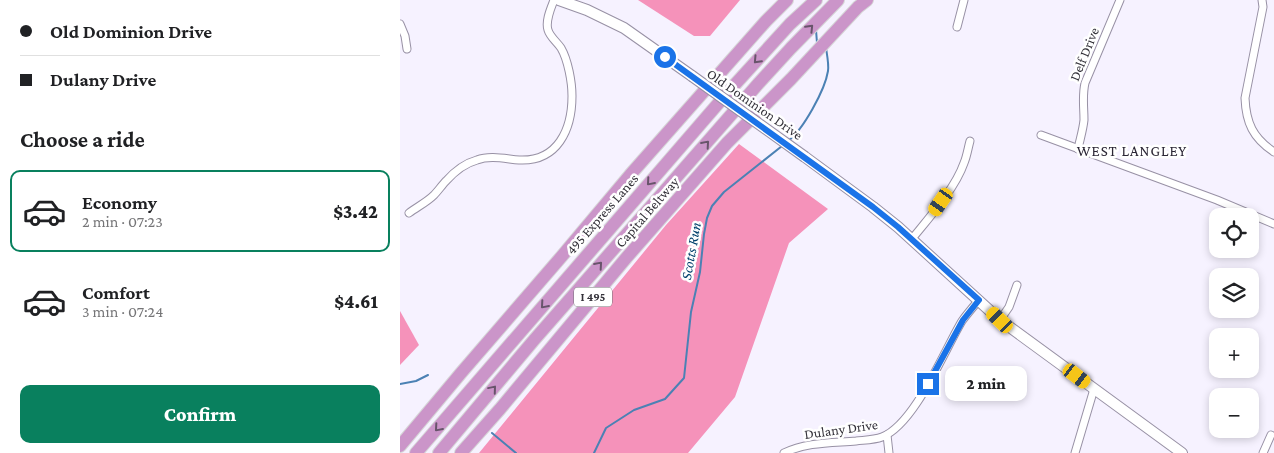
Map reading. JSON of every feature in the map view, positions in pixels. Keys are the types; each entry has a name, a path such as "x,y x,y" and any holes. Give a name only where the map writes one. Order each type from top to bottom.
{"highway":[{"path":"400,446 630,175 766,21 787,0"},
{"name":"495 Express Lanes","path":"416,453 729,91 790,24 816,0"},
{"name":"Capital Beltway","path":"461,453 614,272 727,143 858,7 867,0"},
{"path":"439,453 534,340 758,84 834,4"}],"main road":[{"name":"Old Dominion Drive","path":"559,0 587,10 624,28 805,157 898,227 1000,320 1182,453"}],"street":[{"path":"409,213 434,195 452,175 475,160 489,158 532,159 548,153 562,139 570,120 572,89 564,55 548,30 547,24 554,0"},
{"path":"957,27 964,0"},
{"name":"Delf Drive","path":"1078,149 1084,121 1083,92 1085,83 1120,0"},
{"path":"1262,0 1263,7 1245,98 1248,119 1252,129 1265,146 1274,152"},
{"path":"400,24 405,36 407,49"},
{"path":"1041,135 1217,200 1274,224"},
{"path":"911,240 958,178 970,141"},
{"path":"1000,320 1009,307 1017,285"},
{"name":"Dulany Drive","path":"784,453 800,447 813,445 876,439 897,427 918,402 963,320 979,300"},
{"path":"1075,453 1094,389"},
{"path":"887,434 889,453"},
{"path":"1264,453 1271,435"}],"shaded area":[{"path":"638,0 740,0 710,36 694,36"},
{"path":"739,144 828,209 789,243 735,397 688,453 479,453 666,225"},
{"path":"400,311 419,345 400,365"}],"waterway":[{"name":"Scotts Run","path":"816,30 817,43"},
{"name":"Scotts Run","path":"788,141 806,119 823,88 828,68 826,48"},
{"name":"Scotts Run","path":"594,453 606,428 634,410 665,399 684,378 691,312 700,272 707,218 712,206 724,192 782,146"},
{"path":"400,384 416,381 428,375"},
{"path":"492,433 516,453"}],"district":[{"name":"WEST LANGLEY","path":"1132,151"}],"route":[{"path":"665,57 873,207 979,300 963,320 928,384"}]}
